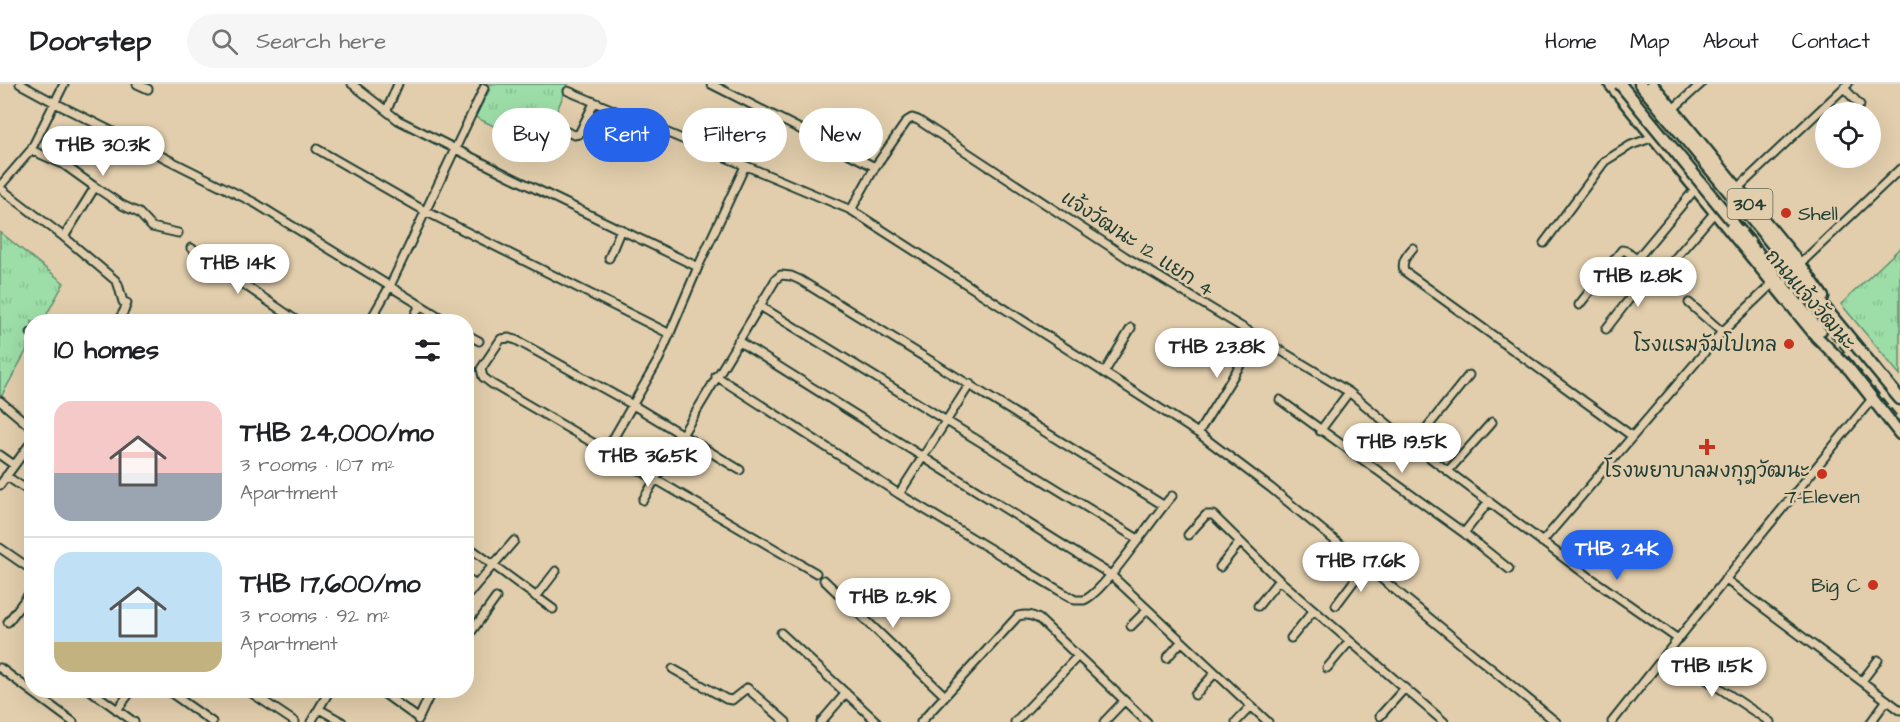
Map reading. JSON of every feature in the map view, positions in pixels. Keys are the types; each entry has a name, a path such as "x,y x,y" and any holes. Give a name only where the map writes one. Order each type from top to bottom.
{"main road":[{"name":"ถนนแจ้งวัฒนะ","path":"1610,84 1817,337 1849,369"},
{"name":"ถนนแจ้งวัฒนะ","path":"1620,84 1822,332 1900,434"},
{"path":"1624,100 1623,91 1627,84"},
{"name":"ถนนแจ้งวัฒนะ","path":"1640,84 1898,392"},
{"name":"ถนนแจ้งวัฒนะ","path":"1652,84 1800,264 1843,328"}],"street":[{"path":"20,84 55,104 255,202 435,314"},
{"path":"64,84 31,150 0,187 64,237 118,284 123,302 127,303 122,314"},
{"path":"137,84 148,89"},
{"path":"352,84 398,120 698,267"},
{"path":"387,110 398,84"},
{"path":"711,84 875,167 851,210"},
{"path":"1673,109 1701,84"},
{"path":"1831,102 1846,86 1858,102"},
{"path":"374,314 390,286 484,88"},
{"path":"568,91 851,210 1198,433 1271,488 1556,722"},
{"path":"571,134 579,134 594,103"},
{"name":"แจ้งวัฒนะ 12 แยก 4","path":"875,167 907,121 912,118 918,120 1126,257 1349,392 1413,445 1542,542 1678,639"},
{"path":"1738,188 1815,118"},
{"path":"1544,243 1605,161 1631,145 1654,137"},
{"path":"317,149 425,211 670,334"},
{"path":"31,150 63,164 122,205 139,213 152,227 178,232"},
{"path":"606,451 670,334 745,166"},
{"path":"1800,264 1900,169"},
{"path":"64,237 95,187"},
{"path":"1637,259 1695,188"},
{"path":"1659,277 1715,212"},
{"path":"609,258 621,229"},
{"path":"191,248 287,314"},
{"path":"1413,248 1404,260 1402,266 1404,271 1632,436"},
{"path":"1579,305 1622,250 1673,288"},
{"path":"1606,328 1651,271"},
{"path":"644,500 716,376 776,279 781,275 800,280 1163,505"},
{"path":"1542,542 1722,332 1773,283"},
{"path":"1689,303 1722,332"},
{"path":"416,314 420,305"},
{"path":"760,306 1138,539"},
{"path":"1104,373 1131,328"},
{"path":"1198,433 1257,338"},
{"path":"474,339 479,342"},
{"path":"740,470 633,405 516,339 501,339 481,369 483,377 492,384 816,573"},
{"path":"738,341 1111,575 1268,722"},
{"path":"1413,445 1469,375"},
{"path":"716,376 899,494 1075,600 1083,600 1091,595 1111,575 1172,496"},
{"path":"899,494 970,384"},
{"path":"1320,431 1349,392"},
{"path":"1612,722 1872,399"},
{"path":"1280,400 1464,533 1509,569"},
{"path":"0,401 24,421"},
{"path":"1448,471 1492,422"},
{"path":"0,485 24,452"},
{"path":"0,455 14,465"},
{"path":"6,476 24,488"},
{"path":"1464,533 1489,501"},
{"path":"1188,535 1206,514 1213,514 1279,580 1439,721"},
{"path":"474,587 514,541"},
{"path":"1220,567 1240,542"},
{"path":"0,548 24,564"},
{"path":"474,552 553,609"},
{"path":"1336,605 1366,565"},
{"path":"536,597 556,571"},
{"path":"1725,579 1900,710"},
{"path":"824,580 945,696"},
{"path":"1258,606 1279,580"},
{"path":"474,628 496,598"},
{"path":"8,622 24,601"},
{"path":"1131,626 1147,610"},
{"path":"1291,638 1314,610"},
{"path":"921,722 1018,616 1025,614 1039,619 1147,722"},
{"path":"781,633 877,722"},
{"path":"1327,668 1350,641"},
{"path":"1167,658 1181,642"},
{"path":"1667,653 1770,722"},
{"path":"1015,722 1077,657"},
{"path":"1862,681 1878,660"},
{"path":"0,668 24,686"},
{"path":"673,669 726,699 732,700 747,688 786,722"},
{"path":"1195,694 1215,673"},
{"path":"1380,716 1404,688"},
{"path":"821,722 846,693"},
{"path":"41,698 73,722"},
{"path":"101,698 134,722"},
{"path":"117,710 126,698"},
{"path":"178,698 212,722"},
{"path":"259,698 295,722"},
{"path":"311,722 325,698"},
{"path":"389,698 418,720 428,698"},
{"path":"1871,722 1887,700"},
{"path":"1104,722 1124,701"},
{"path":"1236,722 1251,706"},
{"path":"319,710 342,722"}],"green space":[{"path":"479,84 568,84 558,108 492,108 492,125 475,117 490,89"},
{"path":"0,232 64,283 47,314 24,314 24,355 0,399"},
{"path":"1900,248 1900,375 1841,304"}],"railway":[{"path":"1626,84 1900,420"}],"place":[{"name":"Shell","path":"1786,213"},
{"name":"โรงแรมจัมโปเทล","path":"1789,344"},
{"name":"โรงพยาบาลมงกุฎวัฒนะ","path":"1707,447"},
{"name":"7-Eleven","path":"1822,474"},
{"name":"Big C","path":"1873,585"}]}
